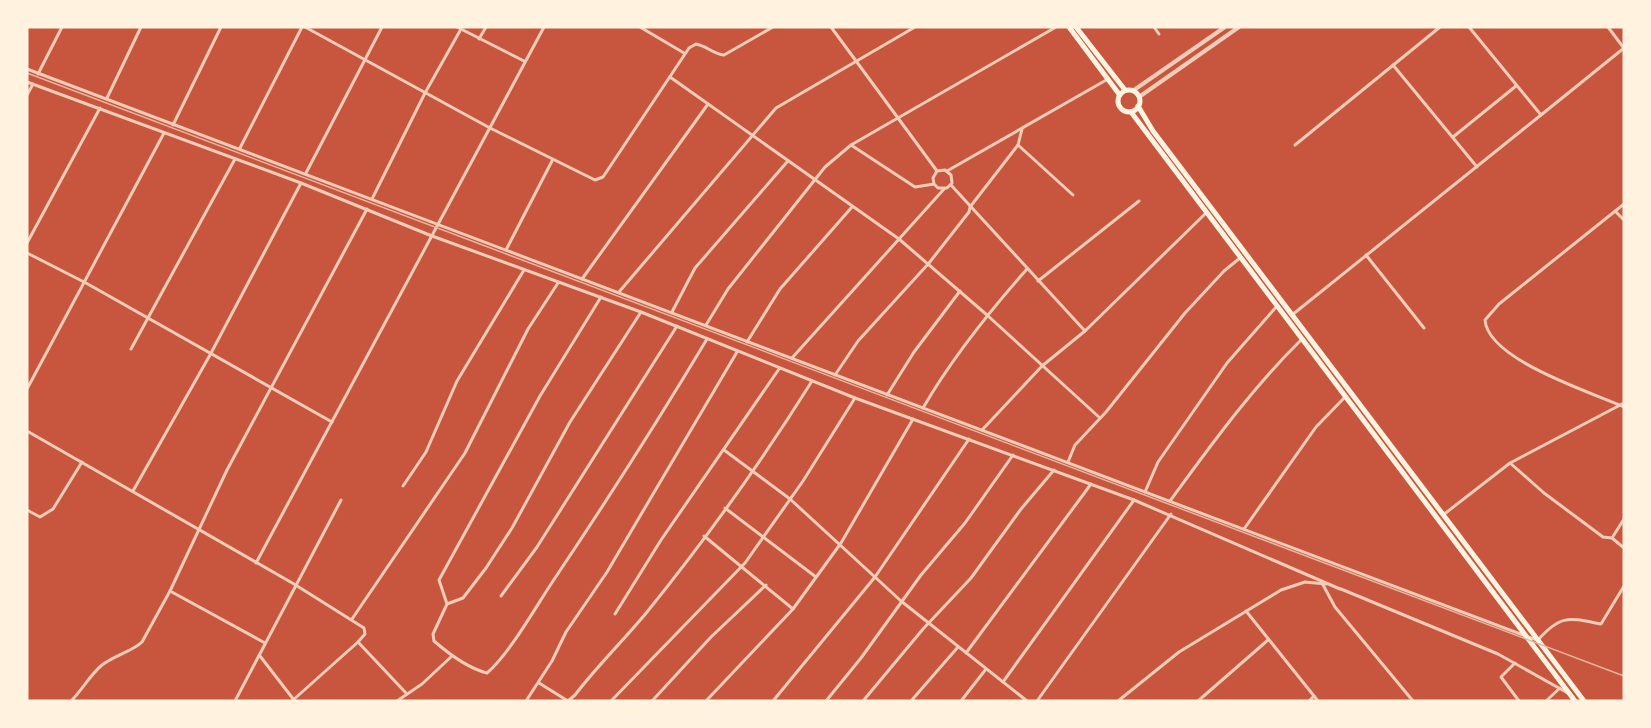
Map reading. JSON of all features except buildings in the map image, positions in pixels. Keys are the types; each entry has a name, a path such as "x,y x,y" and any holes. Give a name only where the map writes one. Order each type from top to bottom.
{"highway":[{"path":"1069,27 1119,94"},
{"path":"1076,27 1125,90"},
{"path":"1575,701 1242,256 1230,237 1153,131 1138,106 1139,97 1134,90 1125,90 1119,94 1117,101 1120,107 1131,112 1208,211 1230,237 1292,315 1584,701"},
{"path":"1131,112 1138,106"}],"street":[{"path":"38,74 62,27"},
{"path":"106,99 141,27"},
{"path":"173,125 221,27"},
{"path":"240,148 303,27 552,161 595,180 603,177 684,53 696,44 716,54 724,55 773,27"},
{"path":"306,173 382,27"},
{"path":"457,27 525,61"},
{"path":"479,39 486,27"},
{"path":"256,564 544,27"},
{"path":"640,27 684,53"},
{"path":"831,27 938,171"},
{"path":"620,292 776,108 915,27"},
{"path":"706,325 728,289 825,167 851,145 1056,27"},
{"path":"1154,27 1159,34"},
{"path":"1134,90 1225,27"},
{"path":"1139,97 1239,27"},
{"path":"1295,145 1440,27"},
{"path":"1469,27 1541,115"},
{"path":"1292,315 1624,47 1608,27"},
{"path":"372,200 425,93 461,29"},
{"path":"1394,65 1477,166"},
{"path":"27,69 1538,640 1558,620 1571,618 1601,624 1624,586"},
{"path":"670,77 787,162 899,239 929,263 1100,418"},
{"path":"938,171 947,171 1108,79"},
{"path":"27,82 301,183 432,236 602,297 855,398 1171,514 1515,663 1571,694"},
{"path":"27,95 33,84"},
{"path":"1453,137 1516,86"},
{"path":"582,279 708,104"},
{"path":"27,243 100,108"},
{"path":"835,375 858,341 929,263 969,212 970,207 1018,145 1022,129"},
{"path":"27,389 86,283 107,236 164,133"},
{"path":"851,145 915,187 934,184 944,189"},
{"path":"1018,145 1072,195"},
{"path":"131,349 235,159"},
{"path":"506,250 552,161"},
{"path":"672,312 695,268 787,162"},
{"path":"934,184 933,178 938,171"},
{"path":"947,171 952,177 951,185 1084,331"},
{"path":"133,491 210,355 301,183"},
{"path":"792,358 944,189 951,185"},
{"path":"1038,281 1139,201"},
{"path":"1623,405 1541,371 1500,347 1489,336 1485,320 1499,304 1624,204"},
{"path":"747,342 780,289 852,207"},
{"path":"71,701 100,667 118,653 138,647 142,642 170,591 197,530 270,387 367,209"},
{"path":"983,429 1042,366 1084,331 1208,211"},
{"path":"1615,211 1624,220"},
{"path":"27,253 86,283 332,422"},
{"path":"1366,255 1424,328"},
{"path":"1068,462 1075,445 1100,418 1185,313 1224,271 1242,256"},
{"path":"923,408 938,382 987,315 1027,269"},
{"path":"404,486 426,452 457,381 524,270"},
{"path":"352,619 465,453 528,329 558,283"},
{"path":"887,395 914,352 960,291"},
{"path":"447,604 438,584 443,572 540,396 602,297"},
{"path":"1145,492 1158,462 1227,363 1278,305"},
{"path":"641,312 570,422 512,528 463,598 447,604 433,634 434,641 452,657 478,671 487,673 493,668 578,544 707,339"},
{"path":"501,596 537,547 677,326"},
{"path":"1170,501 1238,411 1279,362 1303,338"},
{"path":"526,701 566,632 607,572 737,352"},
{"path":"615,614 661,540 779,369"},
{"path":"538,683 561,699 568,700 575,695 646,613 754,470 812,381"},
{"path":"1244,529 1316,427 1346,396"},
{"path":"611,701 742,567 764,538 855,398"},
{"path":"1443,515 1510,463 1623,405"},
{"path":"706,701 793,609 816,578 841,543 913,419"},
{"path":"27,431 294,584 364,628 365,634 358,642 294,700 260,657"},
{"path":"773,701 875,577 969,439"},
{"path":"724,450 754,470 790,499 841,543 901,601 1027,701"},
{"path":"826,701 861,658 901,601 965,523 1013,455"},
{"path":"27,510 39,517 53,509 82,462"},
{"path":"1510,463 1544,493 1604,537 1612,538 1624,548"},
{"path":"863,701 929,623 971,578 1021,509 1054,470"},
{"path":"966,653 1091,484"},
{"path":"235,701 260,657 294,584 341,500"},
{"path":"1003,682 1134,500"},
{"path":"725,508 816,578"},
{"path":"1037,701 1171,514"},
{"path":"1612,538 1624,519"},
{"path":"704,536 793,609"},
{"path":"1118,701 1179,652 1281,590 1305,582 1322,583 1340,589"},
{"path":"1322,583 1335,607 1413,701"},
{"path":"652,701 711,637 766,585"},
{"path":"170,591 266,644"},
{"path":"1246,611 1318,701"},
{"path":"1198,701 1268,640"},
{"path":"358,642 406,693"},
{"path":"911,701 958,647"},
{"path":"397,701 422,684 452,657"},
{"path":"1515,663 1501,677 1519,701"},
{"path":"961,701 986,669"},
{"path":"1546,701 1560,688"},
{"path":"1309,701 1314,696"}],"railway":[{"path":"27,73 1624,676"}]}
